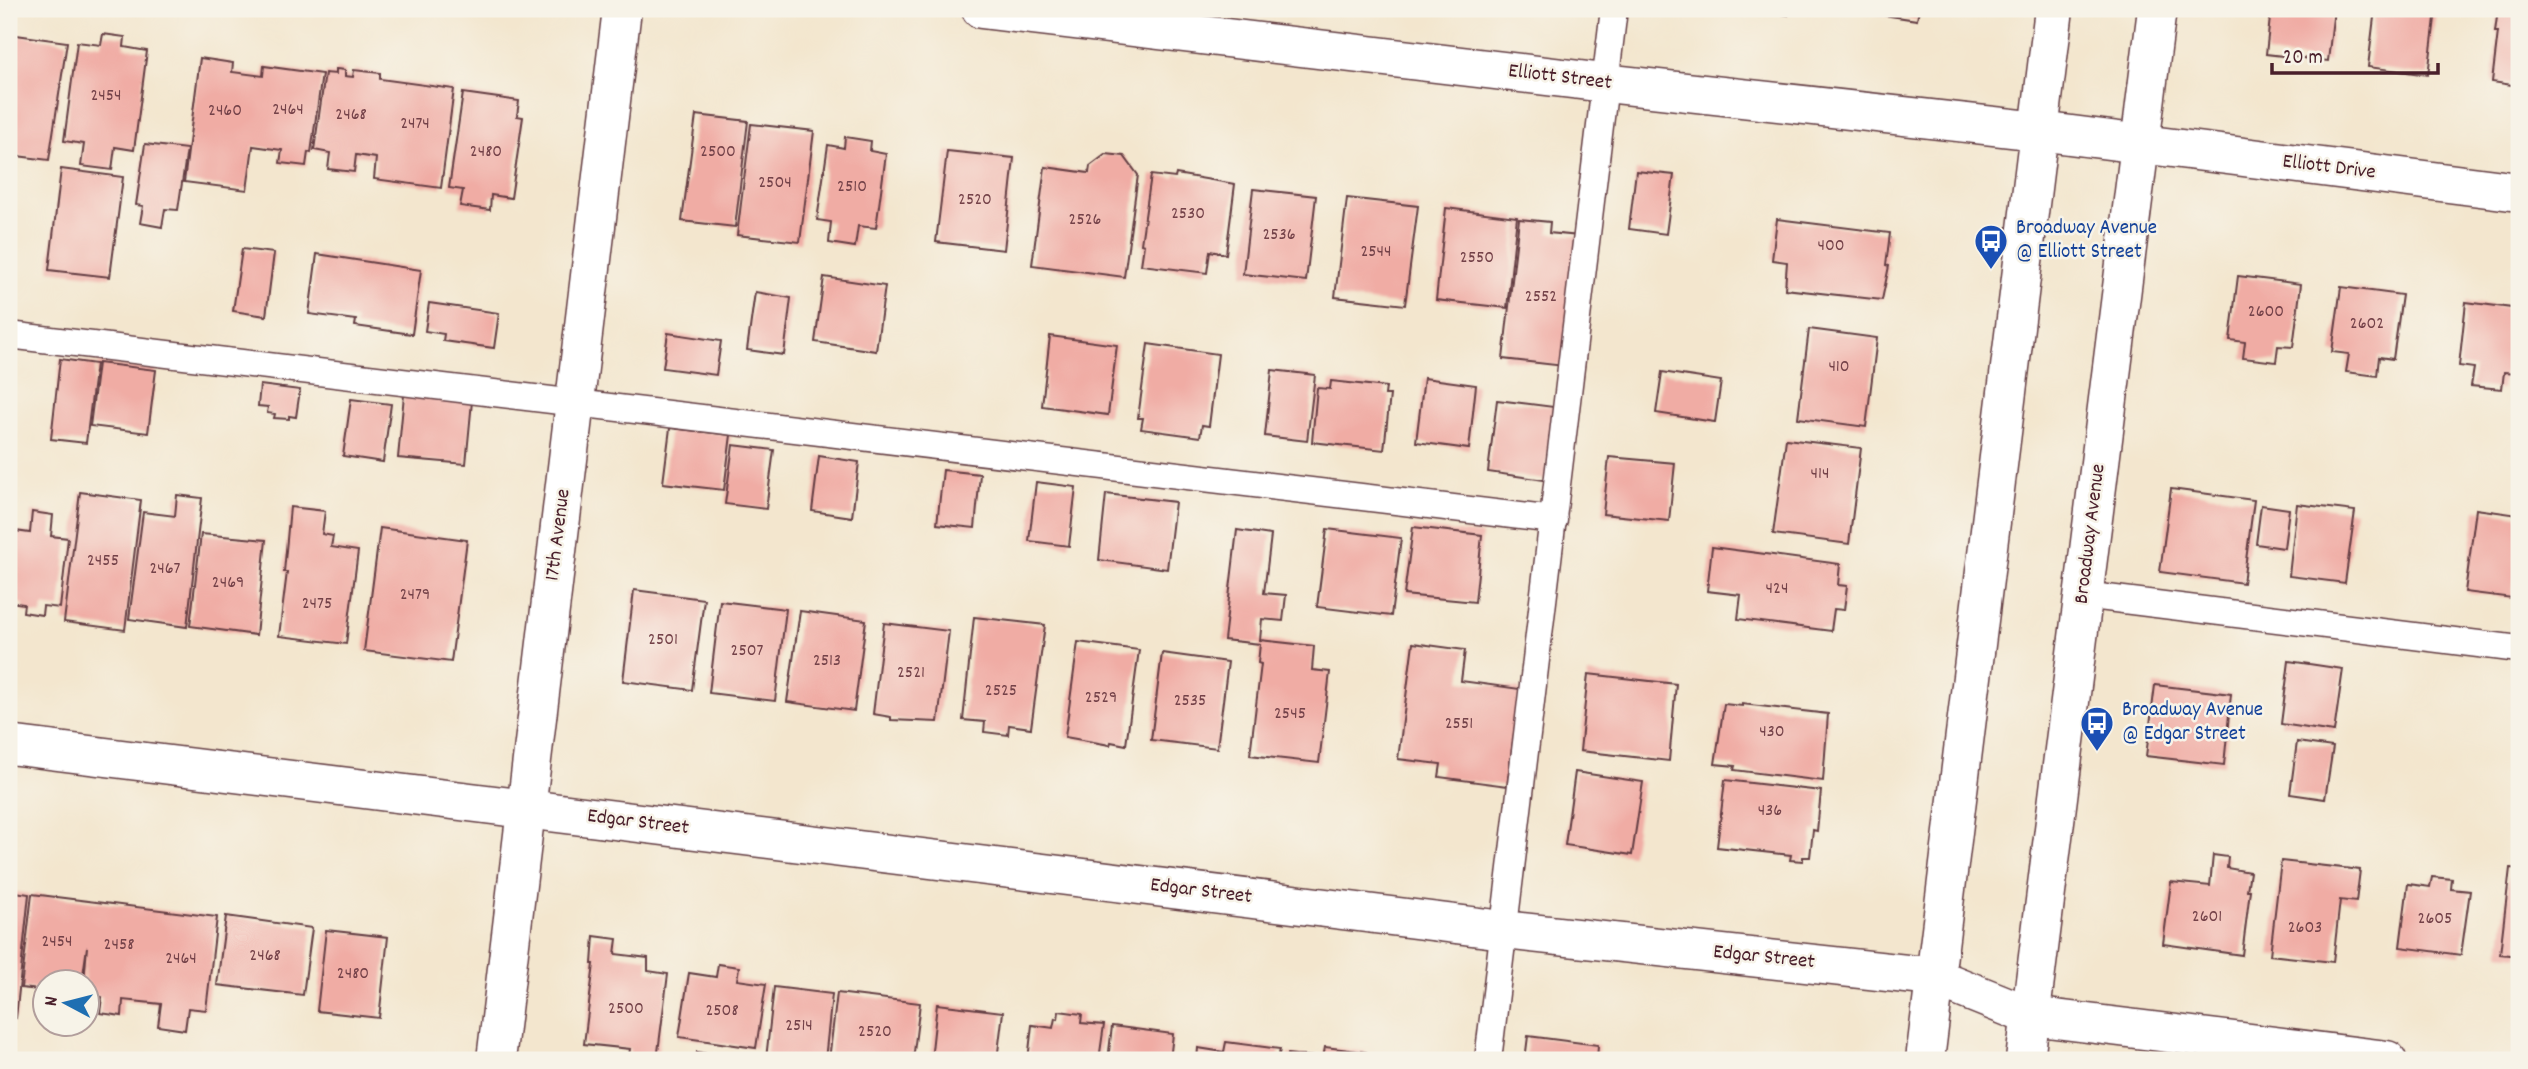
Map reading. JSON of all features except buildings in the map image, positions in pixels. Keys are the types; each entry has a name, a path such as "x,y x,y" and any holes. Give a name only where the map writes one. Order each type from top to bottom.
{"street":[{"name":"17th Avenue","path":"496,1060 622,9"},
{"name":"Elliott Street","path":"981,9 2139,144"},
{"path":"1925,1060 2054,9"},
{"name":"Broadway Avenue","path":"2025,1060 2157,9"},
{"name":"Elliott Drive","path":"2139,144 2519,192"},
{"name":"Edgar Street","path":"9,745 1504,930 1934,977 2031,1016 2387,1060"}],"lane":[{"path":"1488,1060 1614,9"},
{"path":"9,335 1553,520"},
{"path":"2083,595 2519,649"}],"place":[{"name":"Broadway Avenue @ Elliott Street","path":"1991,271"},
{"name":"Broadway Avenue @ Edgar Street","path":"2097,753"}]}
